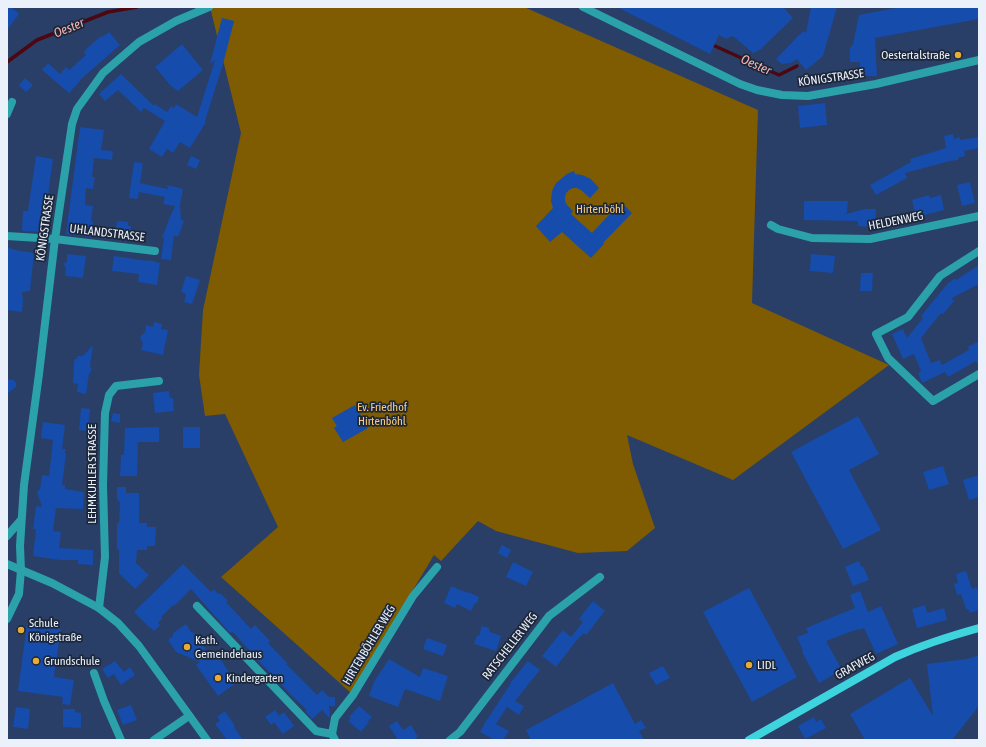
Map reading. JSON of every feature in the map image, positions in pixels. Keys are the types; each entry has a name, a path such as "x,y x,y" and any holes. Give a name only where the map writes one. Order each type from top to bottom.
{"main road":[{"name":"GRAFWEG","path":"750,740 854,679 895,657 916,648 979,628"}],"street":[{"name":"KÖNIGSTRASSE","path":"7,619 19,594 21,570 21,520 24,485 55,239 72,124 77,109 103,74 139,42 176,20 210,7"},
{"name":"KÖNIGSTRASSE","path":"583,7 740,84 782,96 808,96 876,84 979,60"},
{"path":"7,114 12,102"},
{"name":"HELDENWEG","path":"771,225 778,229 812,238 870,239 979,216"},
{"name":"UHLANDSTRASSE","path":"7,236 55,239 156,251"},
{"path":"979,251 940,276 908,317 876,334 888,358 933,401 979,374"},
{"name":"LEHMKUHLER STRASSE","path":"99,608 105,558 103,485 105,413 109,395 116,386 159,381"},
{"path":"7,536 21,520"},
{"path":"7,564 52,583 99,608 118,623 139,646 207,740"},
{"name":"HIRTENBÖHLER WEG","path":"334,737 335,718 353,695 413,596 437,567"},
{"name":"RATSCHELLER WEG","path":"450,740 460,732 549,616 600,577"},
{"path":"197,606 316,731 334,737"},
{"path":"94,673 104,701 122,740"},
{"path":"154,740 189,716"}],"green space":[{"path":"210,7 524,7 758,110 752,303 889,365 733,480 627,435 633,464 655,528 627,551 578,553 496,531 478,521 441,561 434,555 351,693 221,577 278,527 225,414 205,416 199,375 203,310 241,133"}],"building":[{"path":"7,7 11,7 19,14 7,30"},
{"path":"617,7 783,7 793,18 761,49 753,53 733,36 726,39 719,35 710,54"},
{"path":"811,7 837,7 823,56 806,70 797,59 791,63 782,64 776,59 799,35 804,31 806,33"},
{"path":"901,7 979,7 979,19 875,38 877,76 860,76 860,62 850,62 850,48 853,44 859,15"},
{"path":"222,18 234,21 223,64 205,121 206,122 190,148 180,142 173,153 167,149 162,157 149,149 165,121 144,108 141,112 118,90 105,101 99,94 121,74 154,106 155,104 167,112 171,106 174,108 176,104 197,117 215,60 210,64"},
{"path":"109,32 120,45 80,80 69,93 42,70 48,63 60,74 66,67 69,70 86,55 84,52 87,48 101,36 102,37"},
{"path":"182,44 203,70 178,91 171,86 155,67"},
{"path":"25,78 33,85 26,92 19,85"},
{"path":"825,103 827,125 800,128 798,106"},
{"path":"80,127 104,130 101,150 113,151 112,160 94,158 92,177 95,177 93,189 86,188 85,205 93,206 91,237 66,234"},
{"path":"953,134 954,139 960,137 960,140 979,137 979,148 964,151 965,156 958,158 958,160 905,173 907,178 876,195 870,185 911,162 910,159 946,148 944,136"},
{"path":"36,156 53,159 44,224 40,224 40,232 22,231 23,211 28,211"},
{"path":"191,156 200,160 196,169 187,165"},
{"path":"134,162 143,163 140,183 168,189 167,185 183,189 180,205 181,220 184,221 178,237 174,235 171,260 161,259 164,238 162,238 175,206 163,204 165,197 139,192 138,199 129,198"},
{"path":"574,171 575,174 591,179 599,188 590,198 577,188 569,190 565,197 567,205 573,211 571,214 592,233 621,202 632,213 603,243 604,244 591,258 562,232 550,242 536,226 553,208 551,201 552,191 556,183 567,174"},
{"path":"970,182 975,203 962,206 957,185"},
{"path":"929,195 930,198 941,195 944,210 916,217 912,200"},
{"path":"804,201 848,201 846,214 865,209 876,209 875,227 858,226 858,221 804,220"},
{"path":"117,221 128,222 128,226 131,226 130,237 115,235"},
{"path":"7,247 34,253 30,291 22,292 22,312 7,310"},
{"path":"67,254 86,256 83,278 65,276 66,268 63,264 67,262"},
{"path":"811,254 835,256 833,273 810,271"},
{"path":"114,256 149,260 160,263 157,285 138,282 139,274 112,271"},
{"path":"979,265 979,284 952,298 954,301 943,314 941,313 921,338 931,363 940,360 942,365 969,350 968,347 979,341 979,367 976,361 948,377 945,372 922,383 918,373 921,371 914,354 903,359 892,334 903,329 907,338 923,318 921,316 948,283 956,278 956,280"},
{"path":"861,273 873,273 872,291 860,291"},
{"path":"186,276 200,280 192,304 184,302 186,294 181,292"},
{"path":"154,322 162,324 161,329 168,330 163,355 141,350 143,343 140,338 145,332 146,325 153,327"},
{"path":"93,345 90,366 92,370 89,374 86,394 77,392 78,384 73,383 75,359 77,359 77,356 83,356"},
{"path":"7,379 14,380 16,387 7,394"},
{"path":"169,391 170,398 173,398 174,411 155,413 153,393"},
{"path":"355,405 368,428 343,442 334,428 337,426 332,418"},
{"path":"81,408 90,409 88,431 79,430"},
{"path":"113,413 120,414 120,423 111,421"},
{"path":"858,416 879,454 849,470 881,530 843,549 791,452"},
{"path":"43,422 65,425 62,449 66,449 66,453 62,485 65,485 65,489 84,492 83,509 56,508 53,531 61,532 59,548 93,550 93,565 78,564 78,560 60,560 33,556 36,529 33,529 36,506 42,507 37,492 40,489 42,475 49,476 53,440 41,438"},
{"path":"159,427 159,442 138,442 137,476 120,476 121,455 124,455 125,428"},
{"path":"183,427 200,427 200,448 183,448"},
{"path":"943,466 949,484 929,490 923,472"},
{"path":"979,475 979,497 969,500 963,480"},
{"path":"117,487 126,487 126,493 139,493 139,523 147,523 147,527 156,527 155,546 147,546 147,550 137,550 136,563 149,575 135,589 119,573 117,523 119,523 120,502 117,499"},
{"path":"502,545 511,550 507,558 498,553"},
{"path":"859,561 861,567 863,566 869,580 853,586 845,567"},
{"path":"513,562 533,572 526,586 506,577"},
{"path":"183,564 211,592 214,589 218,594 220,593 228,601 226,602 251,629 255,625 270,641 268,643 287,663 286,664 317,695 322,690 329,697 335,697 335,706 329,706 329,718 322,710 312,719 305,711 307,710 255,657 234,633 230,633 191,589 161,617 162,619 158,623 160,625 154,631 134,612"},
{"path":"966,571 972,589 977,587 979,594 979,610 970,613 968,609 966,609 961,594 957,595 954,584 958,583 956,574"},
{"path":"451,586 479,597 477,603 475,603 471,611 457,604 455,608 444,603"},
{"path":"749,588 797,677 752,702 703,612"},
{"path":"860,591 868,612 881,606 898,644 876,654 864,628 826,641 842,670 819,683 802,652 803,651 797,637 808,633 806,628 855,608 850,595"},
{"path":"593,601 605,611 586,635 584,633 576,641 556,667 542,656 563,630 571,637 583,622 579,619"},
{"path":"925,605 927,613 944,608 947,620 917,628 912,609"},
{"name":"Grundschule","path":"27,624 61,629 54,677 74,680 70,705 62,704 63,697 18,691"},
{"path":"186,624 210,655 215,651 236,683 218,696 196,665 200,662 176,652 168,640 173,636 173,633"},
{"path":"482,626 489,628 490,632 501,636 496,651 474,644 477,635 479,636"},
{"path":"427,638 447,645 443,656 423,649"},
{"path":"979,655 979,706 952,740 865,740 850,714 910,678 933,716 927,664 967,659"},
{"path":"389,659 420,677 423,668 448,676 440,701 405,689 398,707 369,696 374,682"},
{"path":"115,661 124,672 130,667 135,675 121,685 114,674 108,678 102,669"},
{"path":"528,661 540,670 515,701 524,706 519,715 507,707 496,724 509,731 503,740 495,740 480,732 510,683"},
{"path":"663,666 670,678 656,685 649,673"},
{"path":"613,683 635,724 641,720 646,728 639,731 644,740 531,740 526,730"},
{"path":"131,705 137,720 123,725 117,710"},
{"path":"359,706 372,717 361,732 348,721 351,718 349,717"},
{"path":"16,707 30,709 28,729 13,727"},
{"path":"63,709 75,709 75,712 81,713 81,728 63,727"},
{"path":"275,710 279,716 284,712 294,726 283,734 274,722 271,725 265,717"},
{"path":"225,711 243,740 227,740 215,724 220,721 217,717"},
{"path":"814,717 816,722 821,719 826,728 805,739 798,726"},
{"path":"397,721 403,730 411,725 418,737 413,740 398,740 389,726"}],"waterway":[{"name":"Oester","path":"7,62 37,40 108,12 137,7"},
{"name":"Oester","path":"715,46 779,75 797,66"}],"place":[{"name":"Oestertalstraße","path":"958,55"},
{"name":"Schule Königstraße","path":"21,630"},
{"name":"Kath. Gemeindehaus","path":"187,647"},
{"name":"Grundschule","path":"36,661"},
{"name":"LIDL","path":"749,665"},
{"name":"Kindergarten","path":"218,678"}],"park label":[{"name":"Hirtenböhl","path":"600,209"},
{"name":"Ev. Friedhof Hirtenböhl","path":"382,414"}]}
